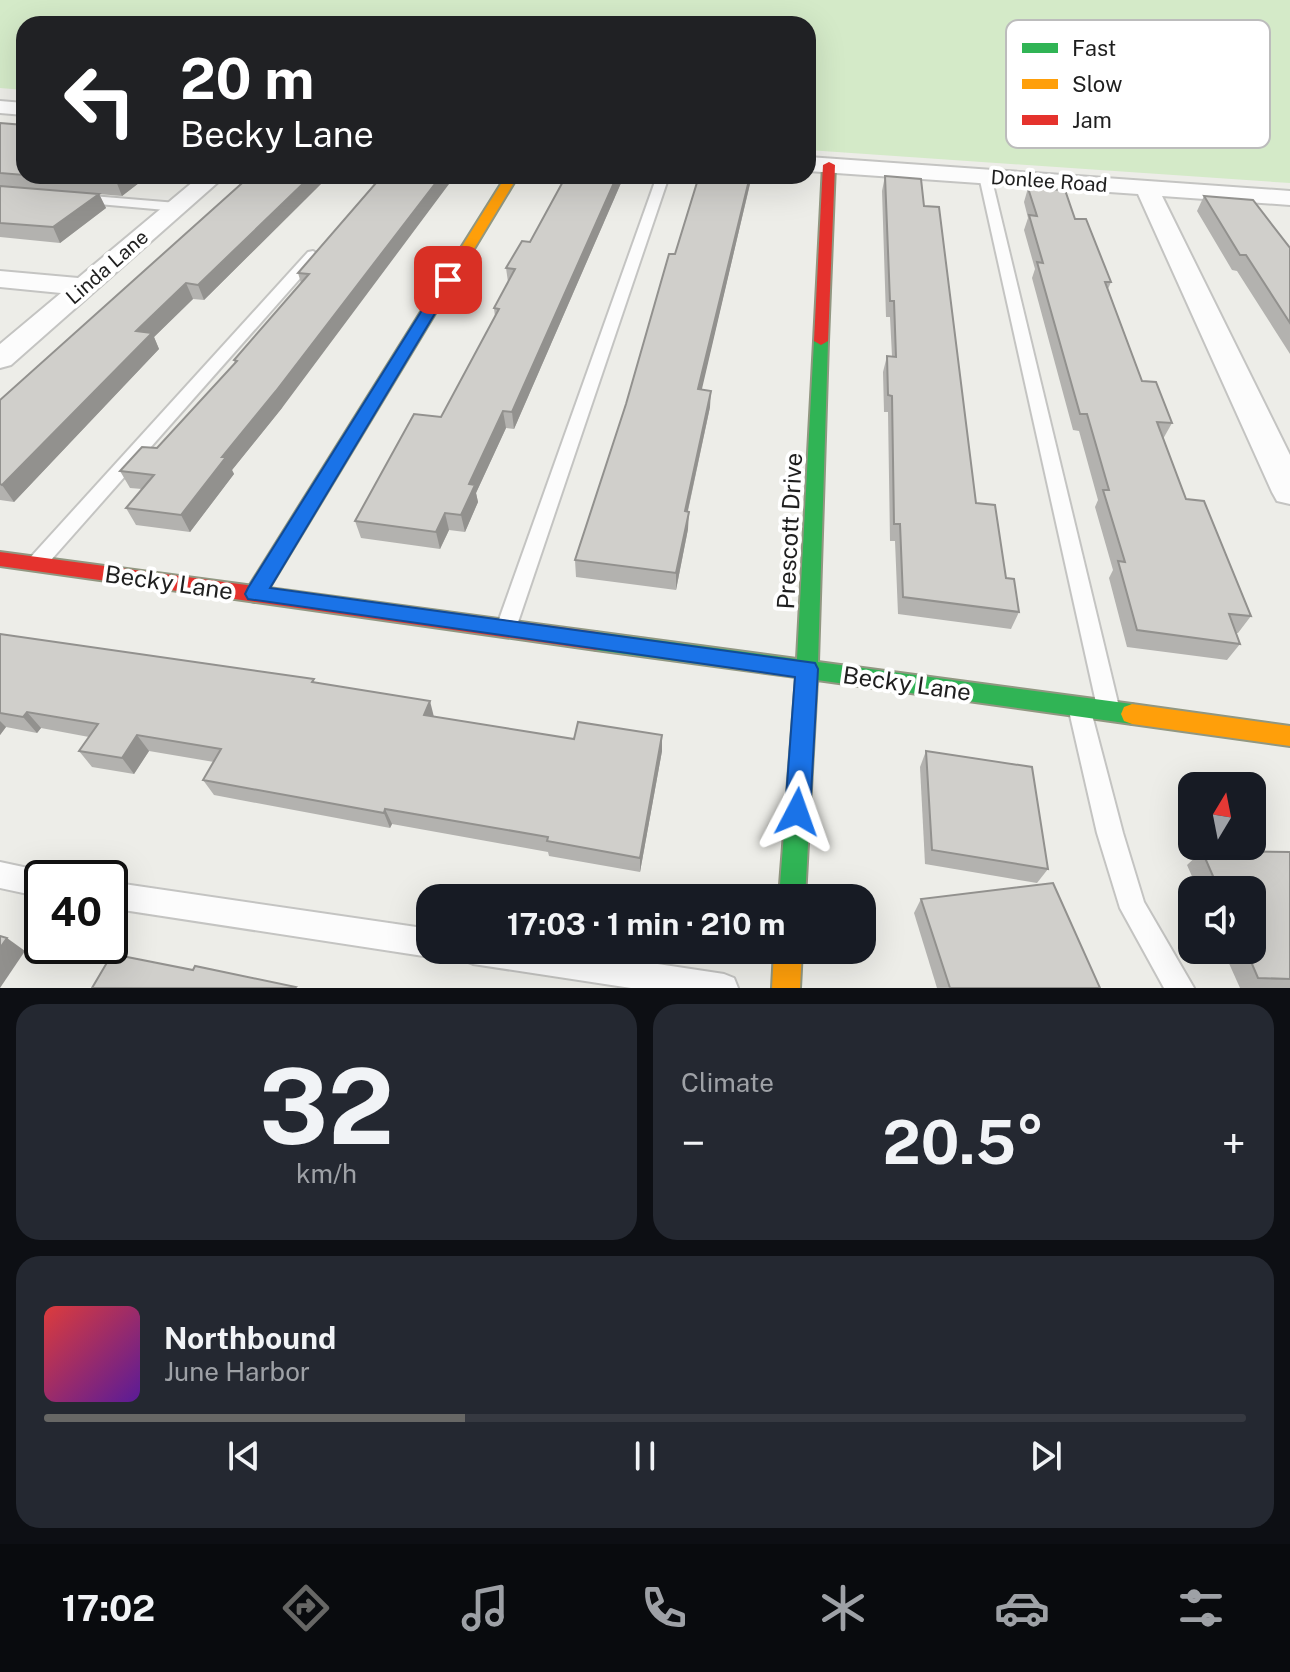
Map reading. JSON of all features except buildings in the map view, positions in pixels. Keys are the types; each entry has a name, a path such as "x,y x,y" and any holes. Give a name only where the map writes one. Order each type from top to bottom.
{"street":[{"name":"Donlee Road","path":"818,164 1290,198"},
{"name":"Prescott Drive","path":"793,884 807,669 818,164"},
{"name":"Linda Lane","path":"0,359 204,184"},
{"path":"255,594 507,184"},
{"path":"1147,188 1290,492"},
{"path":"0,279 84,287"},
{"name":"Becky Lane","path":"0,559 1290,736"},
{"path":"786,988 787,964"}],"lane":[{"path":"985,176 1108,711"},
{"path":"506,628 660,184"},
{"path":"59,198 177,207"},
{"path":"36,564 321,246"},
{"path":"1079,707 1110,833 1133,908 1180,988"},
{"path":"0,875 24,880"},
{"path":"128,898 416,941"},
{"path":"565,964 724,988"}],"green space":[{"path":"0,0 1290,0 1290,183 816,151 816,16 16,16 16,89 0,88"}],"traffic: fast":[{"path":"793,884 807,669 821,341"},
{"path":"596,641 1132,714"}],"traffic: slow":[{"path":"255,594 507,184"},
{"path":"1132,714 1290,736"},
{"path":"786,988 787,964"}],"traffic: jam":[{"path":"821,341 829,165"},
{"path":"0,559 596,641"}],"route":[{"path":"448,280 255,594 807,669 797,812"}]}
